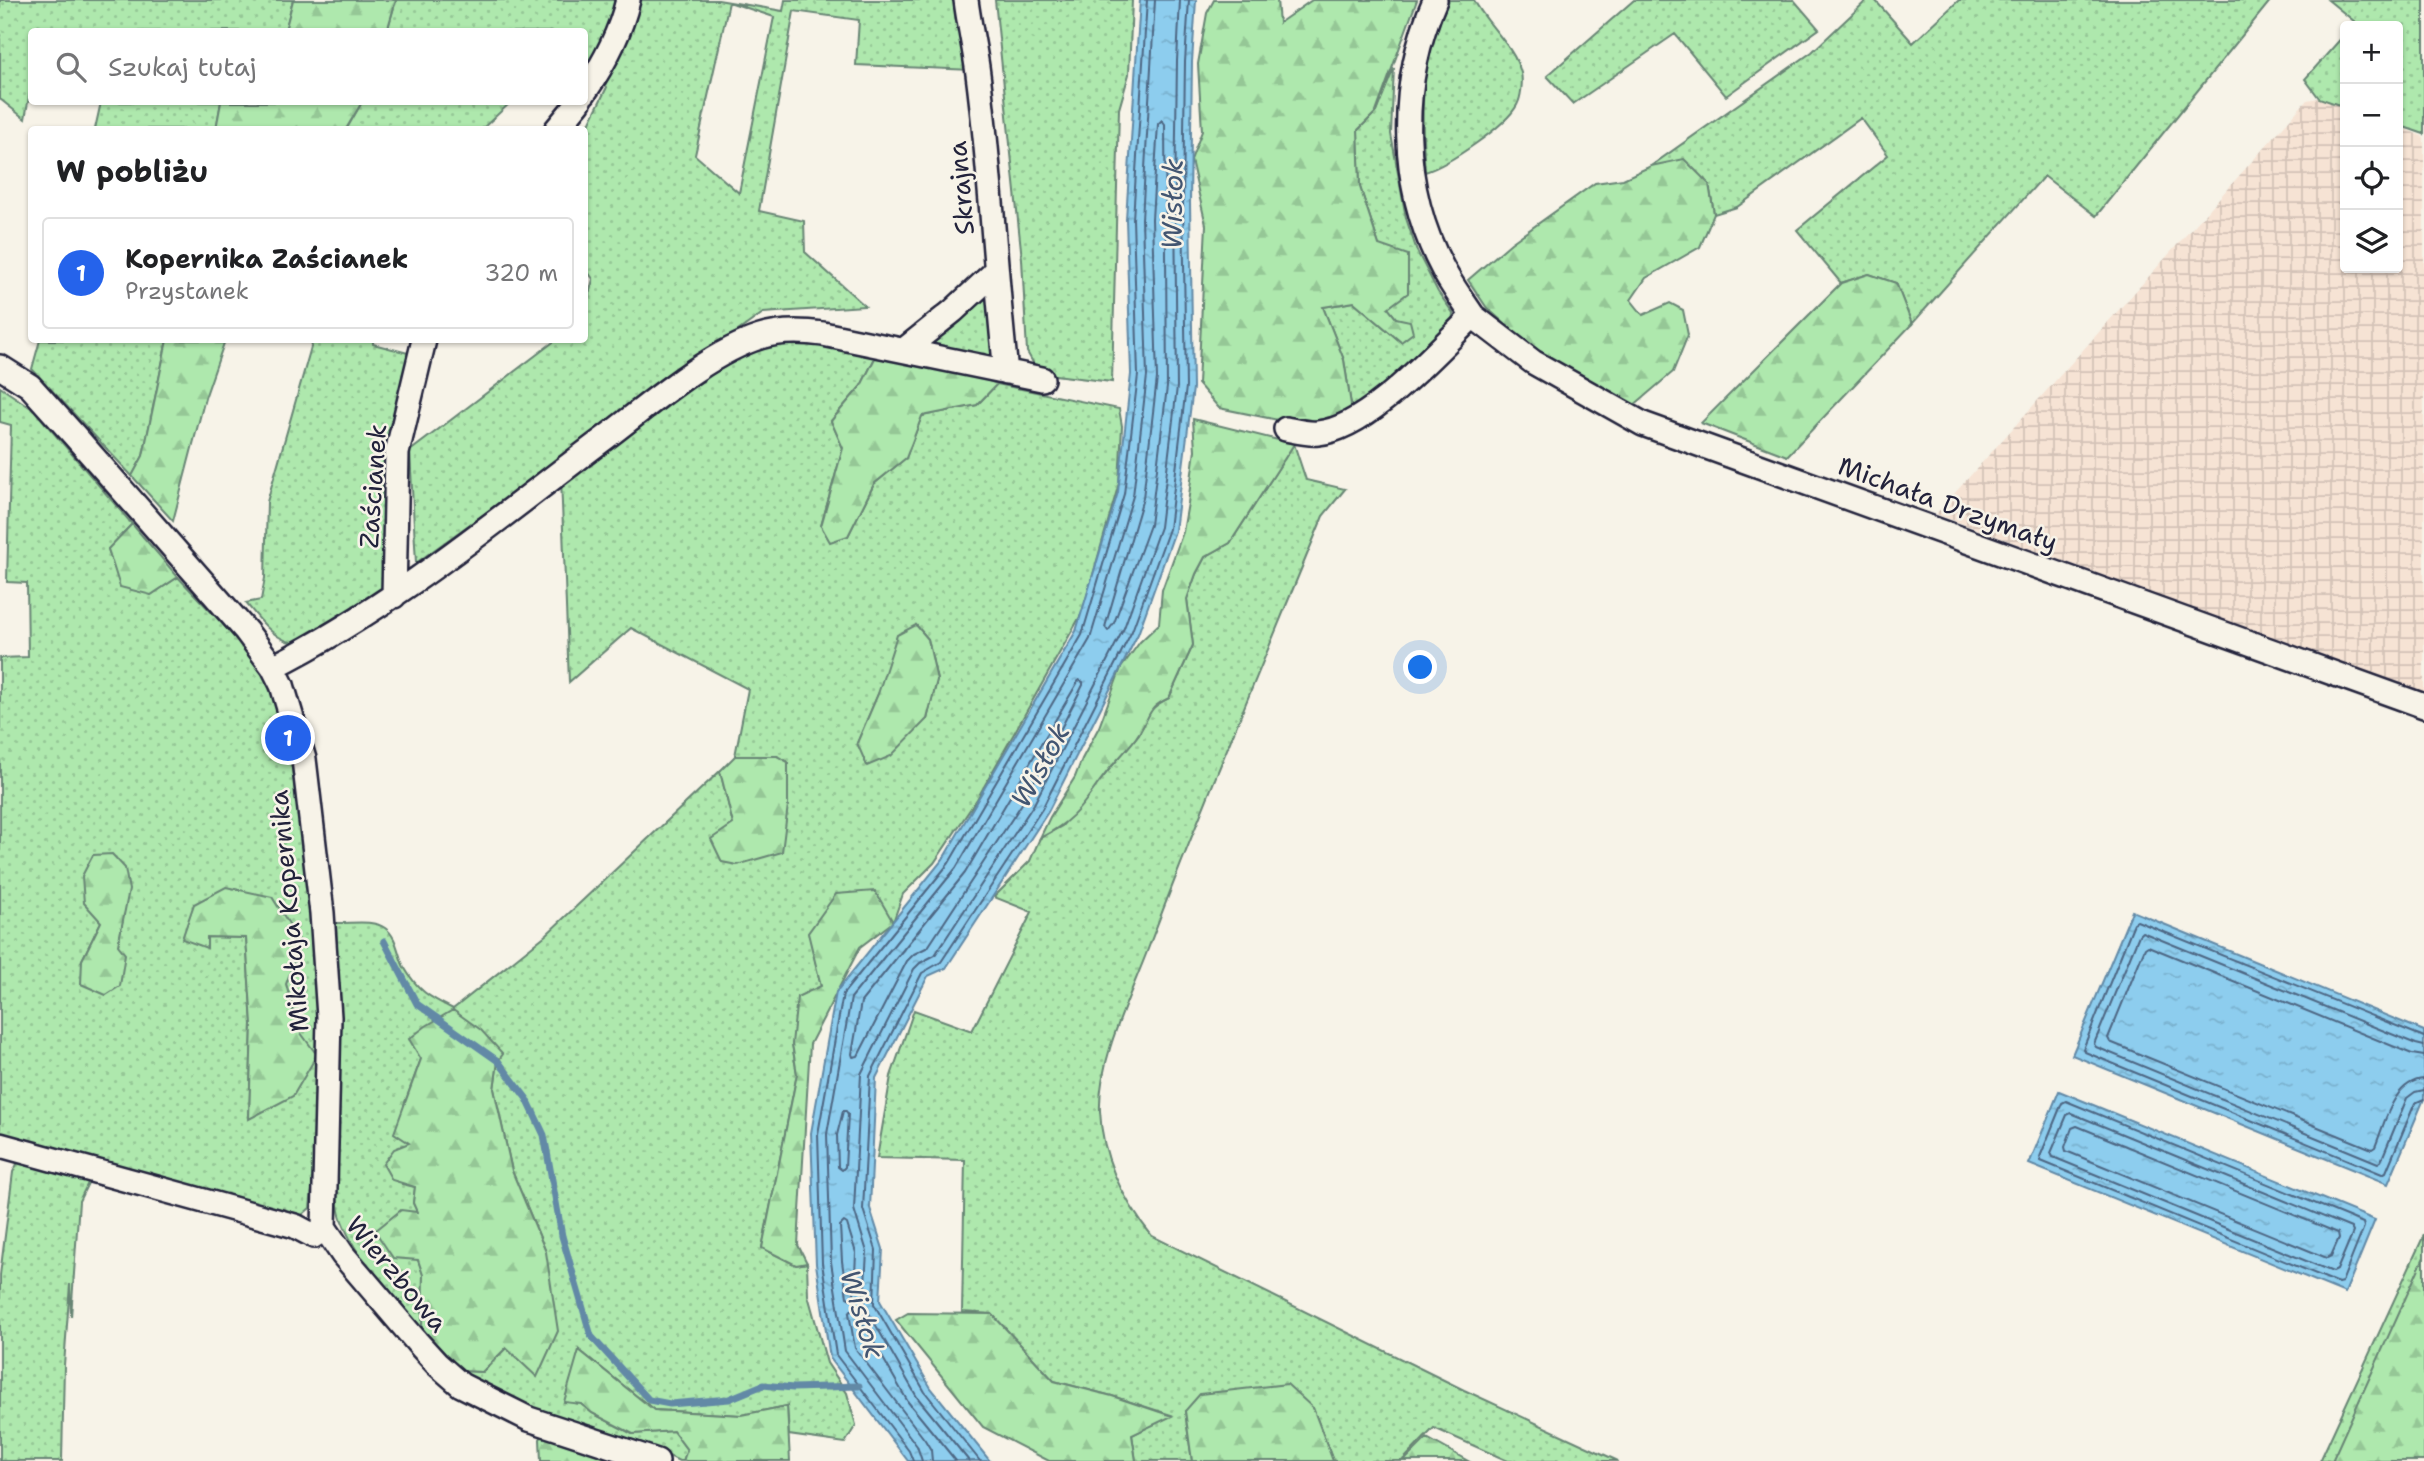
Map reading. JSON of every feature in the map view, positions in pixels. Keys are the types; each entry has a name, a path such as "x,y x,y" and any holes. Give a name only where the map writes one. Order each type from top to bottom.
{"street":[{"path":"588,87 602,66 624,18 628,0"},
{"name":"Skrajna","path":"966,0 978,71 1006,372"},
{"name":"Michała Drzymały","path":"1435,0 1426,22 1410,89 1408,133 1412,176 1432,245 1444,271 1473,316 1533,362 1643,424 2424,706"},
{"path":"559,126 577,105"},
{"path":"904,350 953,311 995,272"},
{"path":"1286,429 1321,433 1359,419 1473,316"},
{"path":"273,667 341,630 394,596 677,384 737,346 770,334 795,331 823,334 1042,379"},
{"name":"Zaścianek","path":"394,596 397,453 423,343"},
{"name":"Mikołaja Kopernika","path":"0,367 30,386 246,631 273,667 287,698 303,759 318,870 329,1017 324,1227"},
{"name":"Wierzbowa","path":"0,1145 295,1226 314,1236 324,1227 343,1255 417,1342 461,1385 530,1419 657,1461"}],"shaded area":[{"path":"2319,98 2340,105 2340,273 2403,273 2403,128 2424,137 2424,694 1936,514 2307,100"}],"green space":[{"path":"0,0 293,0 286,28 28,28 28,102 25,119 0,99"},
{"path":"293,0 396,0 388,28 286,28"},
{"path":"396,0 622,0 619,14 588,69 588,28 388,28"},
{"path":"638,0 718,0 783,11 785,0 960,0 972,70 856,65 859,20 794,11 759,211 804,221 805,252 865,306 763,313 416,563 410,451 552,343 588,343 588,299 593,279 588,272 588,126 607,87 604,83","holes":["729,2 774,17 739,193 695,155"]},
{"path":"995,0 1132,0 1129,74 1119,109 1112,382 1039,373 1027,352 1022,259"},
{"path":"1214,0 1277,0 1279,23 1312,0 1417,0 1376,112 1358,130 1360,187 1379,245 1408,255 1408,293 1388,308 1396,318 1410,321 1413,333 1401,342 1354,302 1323,307 1344,360 1352,411 1315,421 1283,421 1219,408 1198,384 1206,225 1191,160 1202,131 1198,64 1207,13"},
{"path":"1449,0 1474,0 1518,63 1522,77 1520,98 1511,114 1489,134 1425,172 1424,84 1432,44"},
{"path":"1634,0 1794,0 1819,29 1726,96 1675,34 1573,104 1547,76"},
{"path":"1867,0 1875,0 1913,43 1959,0 2271,0 2096,216 2044,176 1912,324 1896,283 1869,274 1841,283 1797,230 1888,155 1861,118 1737,207 1714,214 1709,184 1651,166 1812,52"},
{"path":"2328,0 2424,0 2424,134 2403,127 2403,21 2354,21"},
{"path":"2340,40 2340,105 2319,98 2305,79"},
{"path":"1394,68 1391,134 1406,218 1417,251 1438,292 1453,313 1452,326 1380,391 1352,411 1344,360 1323,307 1354,302 1401,342 1396,318 1388,308 1379,245 1360,187 1358,130 1376,112"},
{"path":"100,105 220,105 217,126 96,126"},
{"path":"220,105 360,105 348,126 217,126"},
{"path":"360,105 508,105 485,126 348,126"},
{"path":"1684,159 1709,184 1714,214 1700,247 1646,278 1631,300 1643,315 1670,303 1683,310 1688,335 1673,372 1633,406 1544,358 1487,308 1468,280 1511,243 1595,183 1623,179 1651,166"},
{"path":"1869,274 1896,283 1912,324 1787,456 1701,423 1841,283"},
{"path":"983,292 991,295 996,353 992,359 928,345"},
{"path":"775,339 836,345 877,354 861,386 831,421 843,448 821,526 848,536 874,484 906,458 922,416 977,405 997,384 1119,409 1122,426 1119,483 1082,613 977,799 934,863 903,894 893,922 809,933 821,987 792,1044 797,1074 762,1248 796,1265 807,1263 808,1295 827,1363 847,1393 856,1425 845,1443 789,1435 787,1406 741,1415 654,1410 579,1350 581,1404 592,1413 632,1434 673,1431 687,1450 683,1461 679,1461 653,1449 513,1401 487,1388 463,1371 483,1372 506,1348 546,1252 512,1171 494,1089 498,1061 421,1059 404,1105 409,1143 402,1184 415,1187 413,1203 418,1213 418,1260 423,1274 422,1331 388,1294 356,1250 341,1218 336,1194 341,1041 336,923 367,923 385,928 397,946 404,967 419,988 453,1009 547,934 720,771 733,824 722,862 777,756 735,756 748,689 631,628 569,682 561,478 703,379","holes":["916,625 928,639 937,681 927,719 857,743 878,694"]},
{"path":"39,343 166,343 143,456 132,476 32,369"},
{"path":"166,343 224,343 205,398 173,521 132,476 143,456"},
{"path":"312,343 373,343 412,354 383,591 299,644 275,635 246,603 261,600 265,578 267,502"},
{"path":"877,354 968,373 997,384 977,405 922,416 906,458 874,484 848,536 830,542 821,526 843,448 831,421 861,386"},
{"path":"0,387 34,410 132,524 108,549 114,568 151,595 178,577 257,663 280,711 290,752 304,855 318,1006 315,1158 310,1208 301,1216 191,1189 0,1133 0,658 28,657 27,583 7,582 11,425 0,422","holes":["194,904 301,943 286,984 298,1029 249,1118 252,1024 246,938 207,937 206,947","123,918 118,945 82,960 101,922"]},
{"path":"1193,419 1294,444 1230,543 1205,557 1196,574 1187,599 1193,645 1169,698 1153,709 1136,737 1081,807 1065,823 1040,838 1075,777 1099,727 1121,668 1140,642 1159,624 1162,590 1183,532 1188,503 1195,450"},
{"path":"1294,444 1306,480 1345,489 1323,516 1116,1028 1104,1070 1100,1111 1110,1162 1123,1193 1152,1236 1464,1390 1618,1461 1508,1461 1434,1428 1402,1461 1333,1461 1313,1408 1185,1411 1192,1461 1136,1461 1132,1435 1171,1415 1054,1381 992,1314 962,1312 965,1160 877,1158 891,1076 914,1010 972,1031 1032,912 994,897 1030,861 1040,838 1062,826 1139,734 1153,706 1169,698 1193,645 1187,599 1196,574 1205,557 1230,543"},
{"path":"132,524 178,577 151,595 120,587 108,549"},
{"path":"916,625 928,639 937,680 927,719 891,756 867,766 857,743 878,694 897,635"},
{"path":"735,756 777,756 788,762 788,805 782,852 737,865 722,862 711,839 733,824 720,771"},
{"path":"112,854 125,868 129,890 118,945 125,954 120,986 106,995 81,984 82,960 101,922 84,903 82,876 93,855"},
{"path":"226,887 272,897 301,943 286,984 298,1029 317,1055 293,1096 249,1119 252,1024 246,938 207,937 207,948 182,939 194,904"},
{"path":"875,891 893,922 860,947 810,1044 798,1245 807,1263 796,1265 762,1248 797,1074 792,1044 797,997 821,986 808,933 836,894"},
{"path":"453,1010 481,1030 503,1054 498,1061 494,1089 512,1171 546,1252 558,1331 537,1377 506,1348 482,1372 463,1371 422,1331 423,1275 418,1260 393,1258 375,1231 401,1210 417,1212 413,1203 415,1187 392,1180 383,1164 394,1149 409,1143 394,1133 421,1059 409,1039"},
{"path":"18,1162 93,1173 79,1201 71,1317 70,1284 64,1365 62,1461 0,1461 0,1275 13,1172"},
{"path":"2424,1235 2424,1296 2351,1461 2320,1461"},
{"path":"2424,1257 2424,1461 2332,1461"},
{"path":"908,1313 992,1314 1054,1381 1112,1396 1172,1416 1132,1435 1136,1461 1049,1461 983,1427 896,1320"},
{"path":"579,1350 654,1410 741,1415 787,1406 790,1461 683,1461 687,1450 673,1431 633,1434 592,1413 581,1404 564,1402"},
{"path":"1287,1384 1313,1408 1333,1461 1192,1461 1185,1411 1200,1394"},
{"path":"545,1431 631,1461 541,1461 540,1439"},
{"path":"1427,1438 1468,1461 1404,1461"}],"water":[{"name":"Wisłok","path":"1140,0 1196,0 1192,62 1190,203 1193,388 1175,531 1138,634 1048,812 946,968 928,976 876,1078 870,1208 883,1249 880,1301 931,1388 990,1461 908,1461 830,1358 816,1264 811,1133 836,992 943,859 1076,631 1118,492 1131,374 1126,219"},
{"path":"2132,911 2424,1031 2424,1099 2388,1184 2072,1055"},
{"path":"2059,1091 2375,1220 2345,1293 2029,1164"}],"waterway":[{"path":"384,941 417,1004 498,1061 527,1099 544,1135 562,1236 591,1336 649,1400 670,1404 729,1399 763,1385 793,1388 859,1386"}],"place":[{"name":"Kopernika Zaścianek","path":"288,738"}]}
